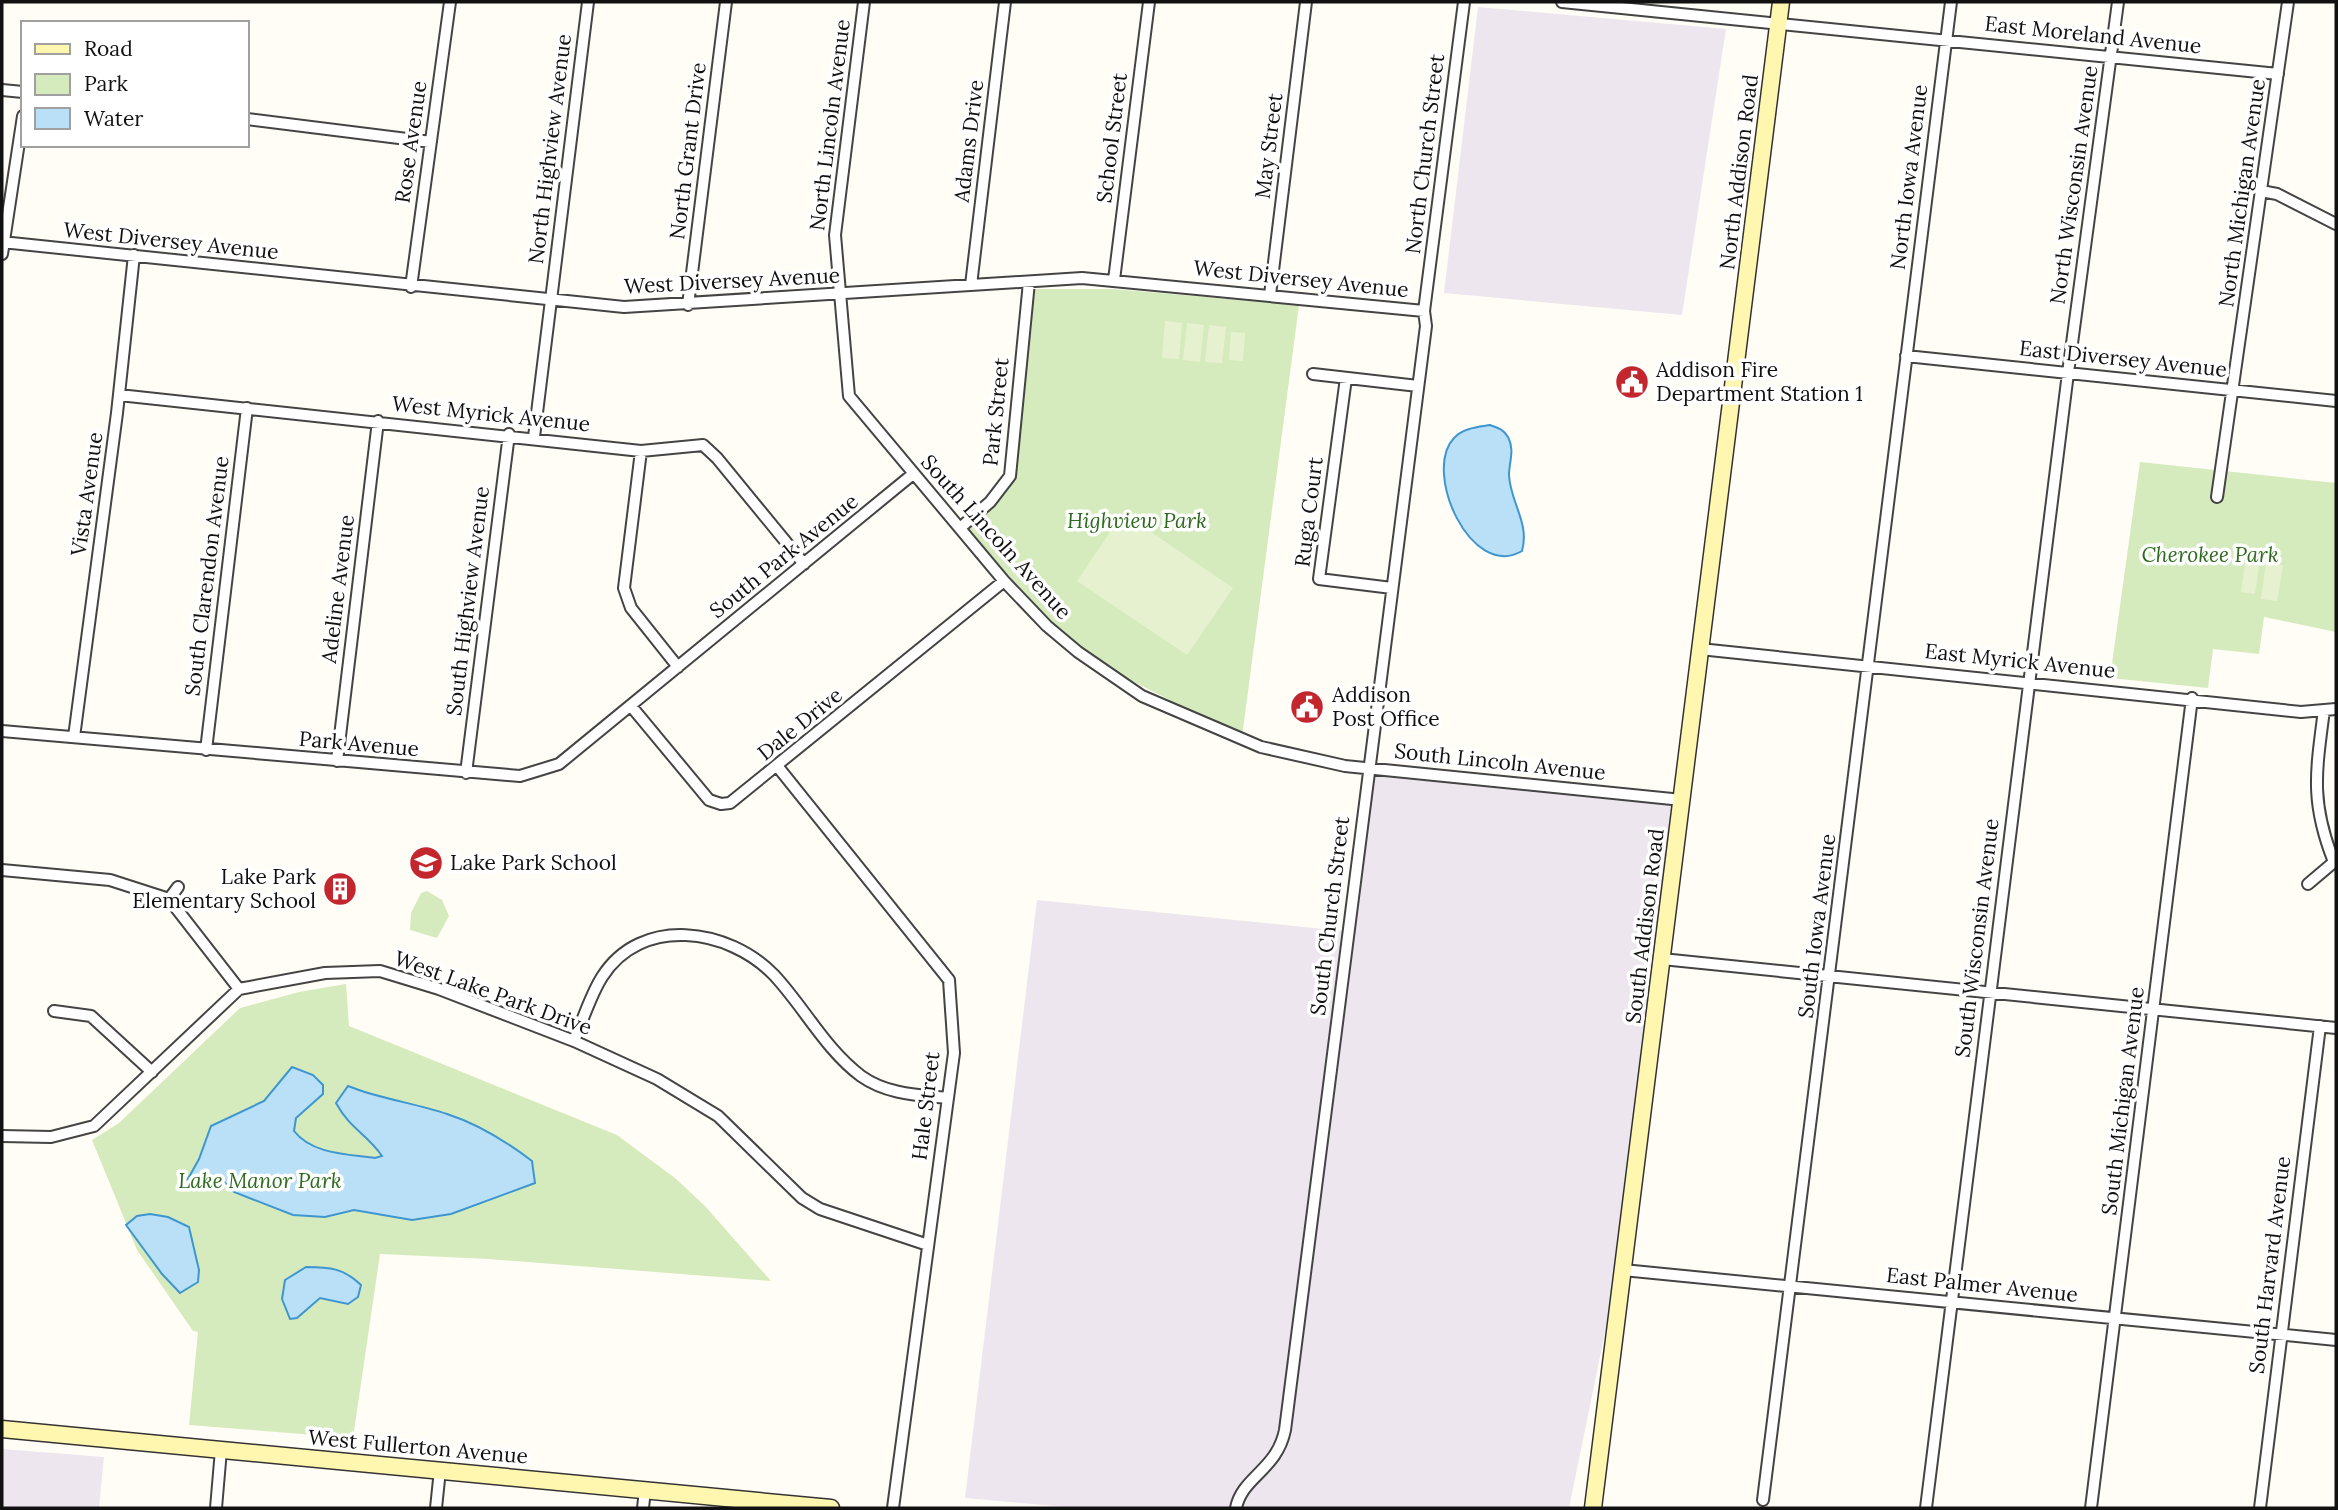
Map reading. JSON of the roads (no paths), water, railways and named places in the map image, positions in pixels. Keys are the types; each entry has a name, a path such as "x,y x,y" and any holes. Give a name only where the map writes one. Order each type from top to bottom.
{"street":[{"name":"Rose Avenue","path":"411,286 450,2"},
{"name":"North Highview Avenue","path":"551,301 588,2"},
{"name":"North Grant Drive","path":"688,305 726,2"},
{"name":"North Lincoln Avenue","path":"840,294 835,235 864,2"},
{"name":"Adams Drive","path":"971,285 1005,2"},
{"name":"School Street","path":"1114,280 1149,2"},
{"name":"May Street","path":"1270,295 1306,2"},
{"name":"North Church Street","path":"1424,311 1464,2"},
{"name":"East Moreland Avenue","path":"1562,2 1946,38 2278,74"},
{"name":"North Addison Road","path":"1738,348 1781,2"},
{"name":"North Iowa Avenue","path":"1906,356 1951,2"},
{"name":"North Wisconsin Avenue","path":"2067,373 2118,2"},
{"name":"North Michigan Avenue","path":"2233,390 2288,2"},
{"path":"2,90 21,92"},
{"path":"248,119 431,142"},
{"path":"2,246 21,128"},
{"path":"2261,191 2277,194 2336,225"},
{"name":"West Diversey Avenue","path":"2,246 134,255 624,307 1082,278 1424,311"},
{"name":"Vista Avenue","path":"75,737 119,395 134,255"},
{"name":"Park Street","path":"960,528 990,502 1010,476 1029,282"},
{"name":"South Lincoln Avenue","path":"840,294 849,396 1004,581 1048,626 1078,652 1163,708 1261,747 1369,769 1682,800"},
{"path":"534,437 551,301"},
{"name":"South Church Street","path":"1236,1508 1245,1486 1261,1475 1283,1443 1426,326 1424,311"},
{"name":"South Addison Road","path":"1593,1508 1738,348"},
{"name":"East Diversey Avenue","path":"1906,356 2336,401"},
{"name":"South Iowa Avenue","path":"1763,1500 1831,976 1906,356"},
{"name":"South Wisconsin Avenue","path":"1926,1508 2067,373"},
{"path":"1313,374 1418,386"},
{"name":"Ruga Court","path":"1346,378 1320,579 1392,588"},
{"path":"2217,497 2233,390"},
{"name":"West Myrick Avenue","path":"119,395 509,434 640,451 703,445 717,458 804,564"},
{"name":"South Clarendon Avenue","path":"206,750 247,408"},
{"name":"Adeline Avenue","path":"337,761 378,421"},
{"name":"South Highview Avenue","path":"466,773 509,434"},
{"path":"640,451 624,579 631,607 678,667"},
{"name":"South Park Avenue","path":"678,667 913,474"},
{"name":"Dale Drive","path":"631,706 703,794 715,803 730,803 1004,581"},
{"name":"East Myrick Avenue","path":"1700,649 2192,698 2301,712 2336,709"},
{"name":"Park Avenue","path":"2,731 520,776 559,764 678,667"},
{"name":"South Michigan Avenue","path":"2091,1508 2192,698"},
{"path":"2308,884 2335,862 2319,818 2315,794 2324,710"},
{"name":"Hale Street","path":"778,766 949,980 954,1040 894,1508"},
{"path":"2,870 110,880 169,899 239,989 94,1126 51,1138 2,1136"},
{"path":"169,899 177,887"},
{"path":"574,1041 601,978 622,954 652,939 700,936 731,945 759,961 838,1055 861,1076 894,1091 947,1098"},
{"path":"1662,959 2336,1028"},
{"name":"West Lake Park Drive","path":"239,989 325,973 380,971 439,989 574,1041 702,1104 734,1131 802,1198 820,1209 928,1245"},
{"path":"54,1012 91,1016 152,1072"},
{"name":"South Harvard Avenue","path":"2259,1508 2320,1026"},
{"name":"East Palmer Avenue","path":"1623,1270 1790,1284 2336,1340"},
{"name":"West Fullerton Avenue","path":"2,1429 831,1508"},
{"path":"216,1508 221,1450"},
{"path":"436,1508 440,1470"},
{"path":"643,1508 645,1490"}],"water":[{"path":"1490,425 1502,430 1510,442 1510,485 1522,522 1524,541 1522,551 1503,556 1485,551 1470,537 1457,518 1448,496 1444,474 1446,454 1454,438 1466,430"},
{"path":"292,1067 313,1075 323,1085 323,1094 296,1118 294,1131 301,1139 320,1149 375,1158 382,1156 347,1119 336,1103 348,1086 447,1114 481,1128 532,1161 535,1183 451,1214 412,1220 354,1210 325,1217 293,1215 234,1192 222,1180 208,1176 184,1186 199,1159 211,1126 264,1101"},
{"path":"150,1214 168,1217 189,1227 199,1270 198,1282 180,1293 162,1274 126,1225 137,1216"},
{"path":"306,1267 329,1268 348,1275 361,1285 358,1297 348,1304 320,1298 297,1318 290,1319 282,1299 285,1280"}],"place":[{"name":"Addison Fire Department Station 1","path":"1632,382"},
{"name":"Addison Post Office","path":"1307,707"},
{"name":"Lake Park School","path":"426,863"},
{"name":"Lake Park Elementary School","path":"340,889"}],"park label":[{"name":"Highview Park","path":"1137,521"},
{"name":"Cherokee Park","path":"2210,555"},
{"name":"Lake Manor Park","path":"260,1181"}]}
